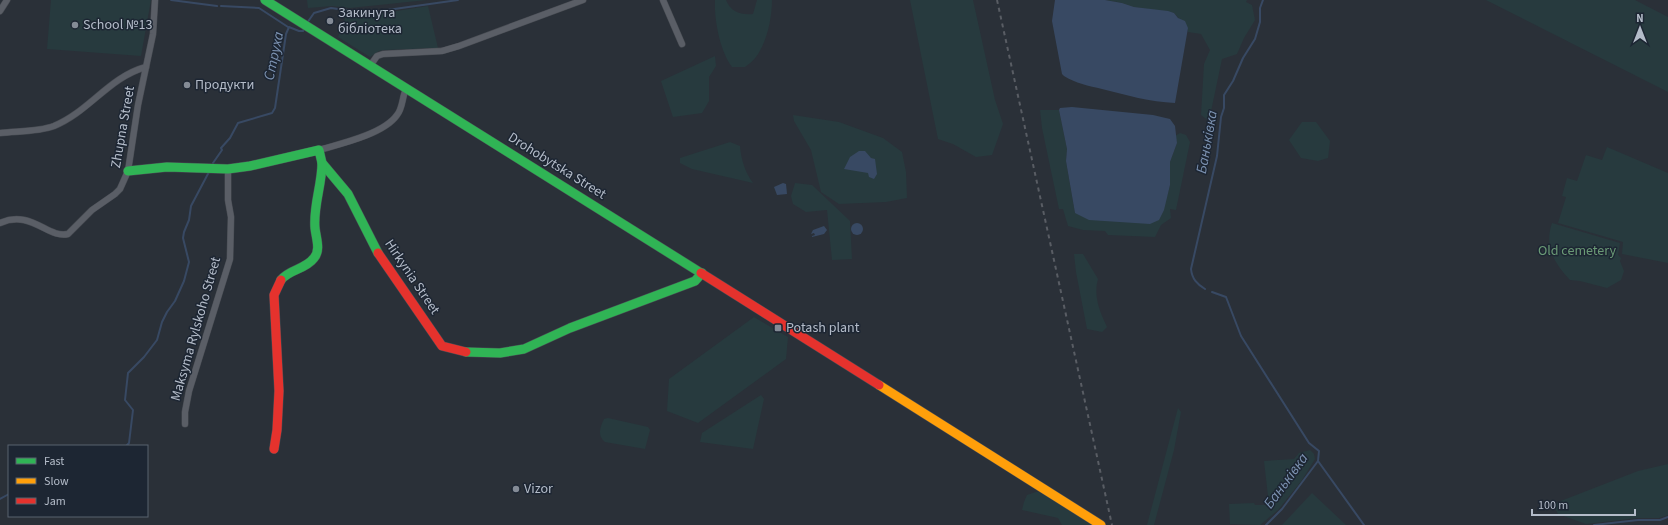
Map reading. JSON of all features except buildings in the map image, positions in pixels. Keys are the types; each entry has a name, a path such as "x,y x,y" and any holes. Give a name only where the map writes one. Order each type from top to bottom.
{"street":[{"path":"0,11 7,0"},
{"name":"Zhupna Street","path":"0,223 10,219 19,219 29,221 59,234 68,234 92,210 116,194 120,189 128,171 138,106 153,34 155,0"},
{"name":"Drohobytska Street","path":"265,0 702,273 1101,525"},
{"path":"370,66 377,56 383,54 442,51 583,0"},
{"path":"663,0 682,44"},
{"path":"0,133 54,126 85,108 115,81 132,72 146,67"},
{"path":"128,171 167,167 228,169 250,166 319,150 358,139 393,120 400,110 406,89"},
{"name":"Hirkynia Street","path":"319,150 322,163 348,194 382,261 442,346 457,352 498,354 517,351 569,328 695,281 702,273"},
{"path":"274,449 278,417 279,380 274,295 281,277 306,266 314,259 317,253 315,214 320,187 322,163"},
{"name":"Maksyma Rylskoho Street","path":"185,424 185,412 189,391 230,259 231,217 228,200 228,169"}],"green space":[{"name":"School №13","path":"51,0 151,0 141,56 47,49"},
{"path":"307,0 427,0 350,8 332,6 308,8"},
{"path":"715,0 726,0 730,7 736,12 753,14 757,0 772,0 770,22 766,37 756,57 745,67 732,67 724,53 717,26"},
{"path":"910,0 973,0 995,100 1003,124 992,155 976,157 953,144 938,139"},
{"path":"1105,0 1247,0 1246,2 1252,5 1255,20 1244,38 1237,54 1222,59 1209,121 1201,115 1204,64 1210,50 1201,34 1188,32 1188,28 1174,13 1134,7"},
{"path":"1486,0 1635,0 1668,17 1668,92"},
{"path":"428,6 438,48 384,50 379,51 370,57 338,37 347,13 365,16"},
{"path":"715,56 716,66 709,77 709,101 702,113 673,117 661,81"},
{"path":"1040,110 1059,110 1067,149 1066,161 1075,213 1167,196 1170,185 1170,162 1177,143 1175,136 1180,133 1186,135 1190,142 1176,210 1170,209 1171,218 1161,225 1155,237 1108,235 1105,231 1083,230 1068,226 1063,209 1059,209 1042,128"},
{"path":"793,115 839,122 883,138 902,152 906,172 907,198 886,202 839,204 821,192 811,150 794,121"},
{"path":"1302,122 1316,122 1330,141 1328,158 1318,161 1301,158 1289,140"},
{"path":"730,142 740,146 744,165 753,183 692,169 680,163 680,158"},
{"path":"1607,147 1668,173 1668,263 1622,254 1623,242 1558,223 1566,197 1562,196 1567,178 1577,181 1586,155 1602,160"},
{"path":"795,183 812,185 850,221 852,259 832,260 827,210 806,212 793,204 791,196"},
{"name":"Old cemetery","path":"1552,223 1620,243 1618,255 1621,258 1620,261 1624,271 1621,280 1607,288 1570,280 1559,267 1552,254 1549,239"},
{"path":"1074,254 1083,254 1098,279 1096,292 1097,298 1107,327 1102,332 1087,329"},
{"path":"754,317 788,337 786,359 698,423 667,411 669,379"},
{"path":"761,395 764,399 753,449 700,442 702,433"},
{"path":"1178,408 1181,412 1174,450 1154,525 1147,525"},
{"path":"608,418 648,427 650,430 645,449 605,442 602,440 600,434 601,425 604,419"},
{"path":"1310,450 1314,454 1315,459 1302,480 1278,510 1260,525 1230,524 1229,504 1254,503 1255,505 1269,505 1264,461 1294,459 1299,453"},
{"path":"1668,464 1668,515 1659,518 1638,518 1586,524 1558,514 1553,504 1638,471"},
{"path":"1039,492 1094,525 1062,525 1058,518 1022,510 1027,495"},
{"path":"1312,493 1346,525 1282,525"}],"water":[{"path":"1055,0 1105,0 1134,7 1168,11 1174,13 1178,18 1185,21 1188,28 1175,103 1129,96 1082,84 1064,76 1062,74 1052,21"},
{"path":"1072,107 1153,115 1170,119 1175,126 1177,143 1170,162 1170,185 1164,210 1159,220 1150,224 1089,220 1075,213 1066,161 1067,149 1059,110 1060,108"},
{"path":"859,151 865,151 871,158 875,159 877,174 874,179 869,177 868,173 844,169 850,157"},
{"path":"783,183 786,184 787,194 777,195 774,187"},
{"path":"857,223 861,225 863,229 861,233 857,235 853,233 851,229 853,225"},
{"path":"824,226 827,230 824,234 812,237 815,235 814,233 811,234 813,230"}],"waterway":[{"path":"171,0 217,6"},
{"name":"Струха","path":"307,23 314,13 331,8 366,13 458,0"},
{"name":"Баньківка","path":"1205,289 1195,281 1192,276 1191,269 1217,156 1221,117 1224,108 1224,95 1233,81 1243,58 1255,39 1260,22 1260,8 1263,0"},
{"path":"221,6 259,8 288,27"},
{"name":"Струха","path":"213,163 238,123 272,113 275,108 286,34 289,27 299,31 303,31 305,27"},
{"name":"Струха","path":"127,445 129,443 133,410 125,400 128,373 144,357 157,340 162,322 175,301 184,281 189,262 183,238 184,232 189,220 191,206 210,170"},
{"name":"Баньківка","path":"1212,292 1226,297 1241,336 1309,443 1319,451 1318,461 1282,509 1266,525"},
{"path":"1318,461 1364,525"},
{"name":"Струха","path":"0,499 8,495"},
{"path":"1594,525 1638,520 1660,520 1668,517"}],"railway":[{"path":"997,0 1112,525"}],"traffic: fast":[{"path":"265,0 701,273"},
{"path":"128,171 167,167 228,169 250,166 319,150 322,163 348,194 378,253"},
{"path":"281,280 284,276 306,265 316,255 318,248 315,228 316,204 321,179 322,163"},
{"path":"466,352 500,353 524,349 570,328 695,281 702,273"}],"traffic: slow":[{"path":"879,385 1101,525"}],"traffic: jam":[{"path":"378,253 442,346 466,352"},
{"path":"701,273 879,385"},
{"path":"274,449 277,430 279,391 274,295 281,280"}],"place":[{"name":"Закинута бібліотека","path":"330,21"},
{"name":"School №13","path":"75,25"},
{"name":"Продукти","path":"187,85"},
{"name":"Potash plant","path":"778,328"},
{"name":"Vizor","path":"516,489"}]}
